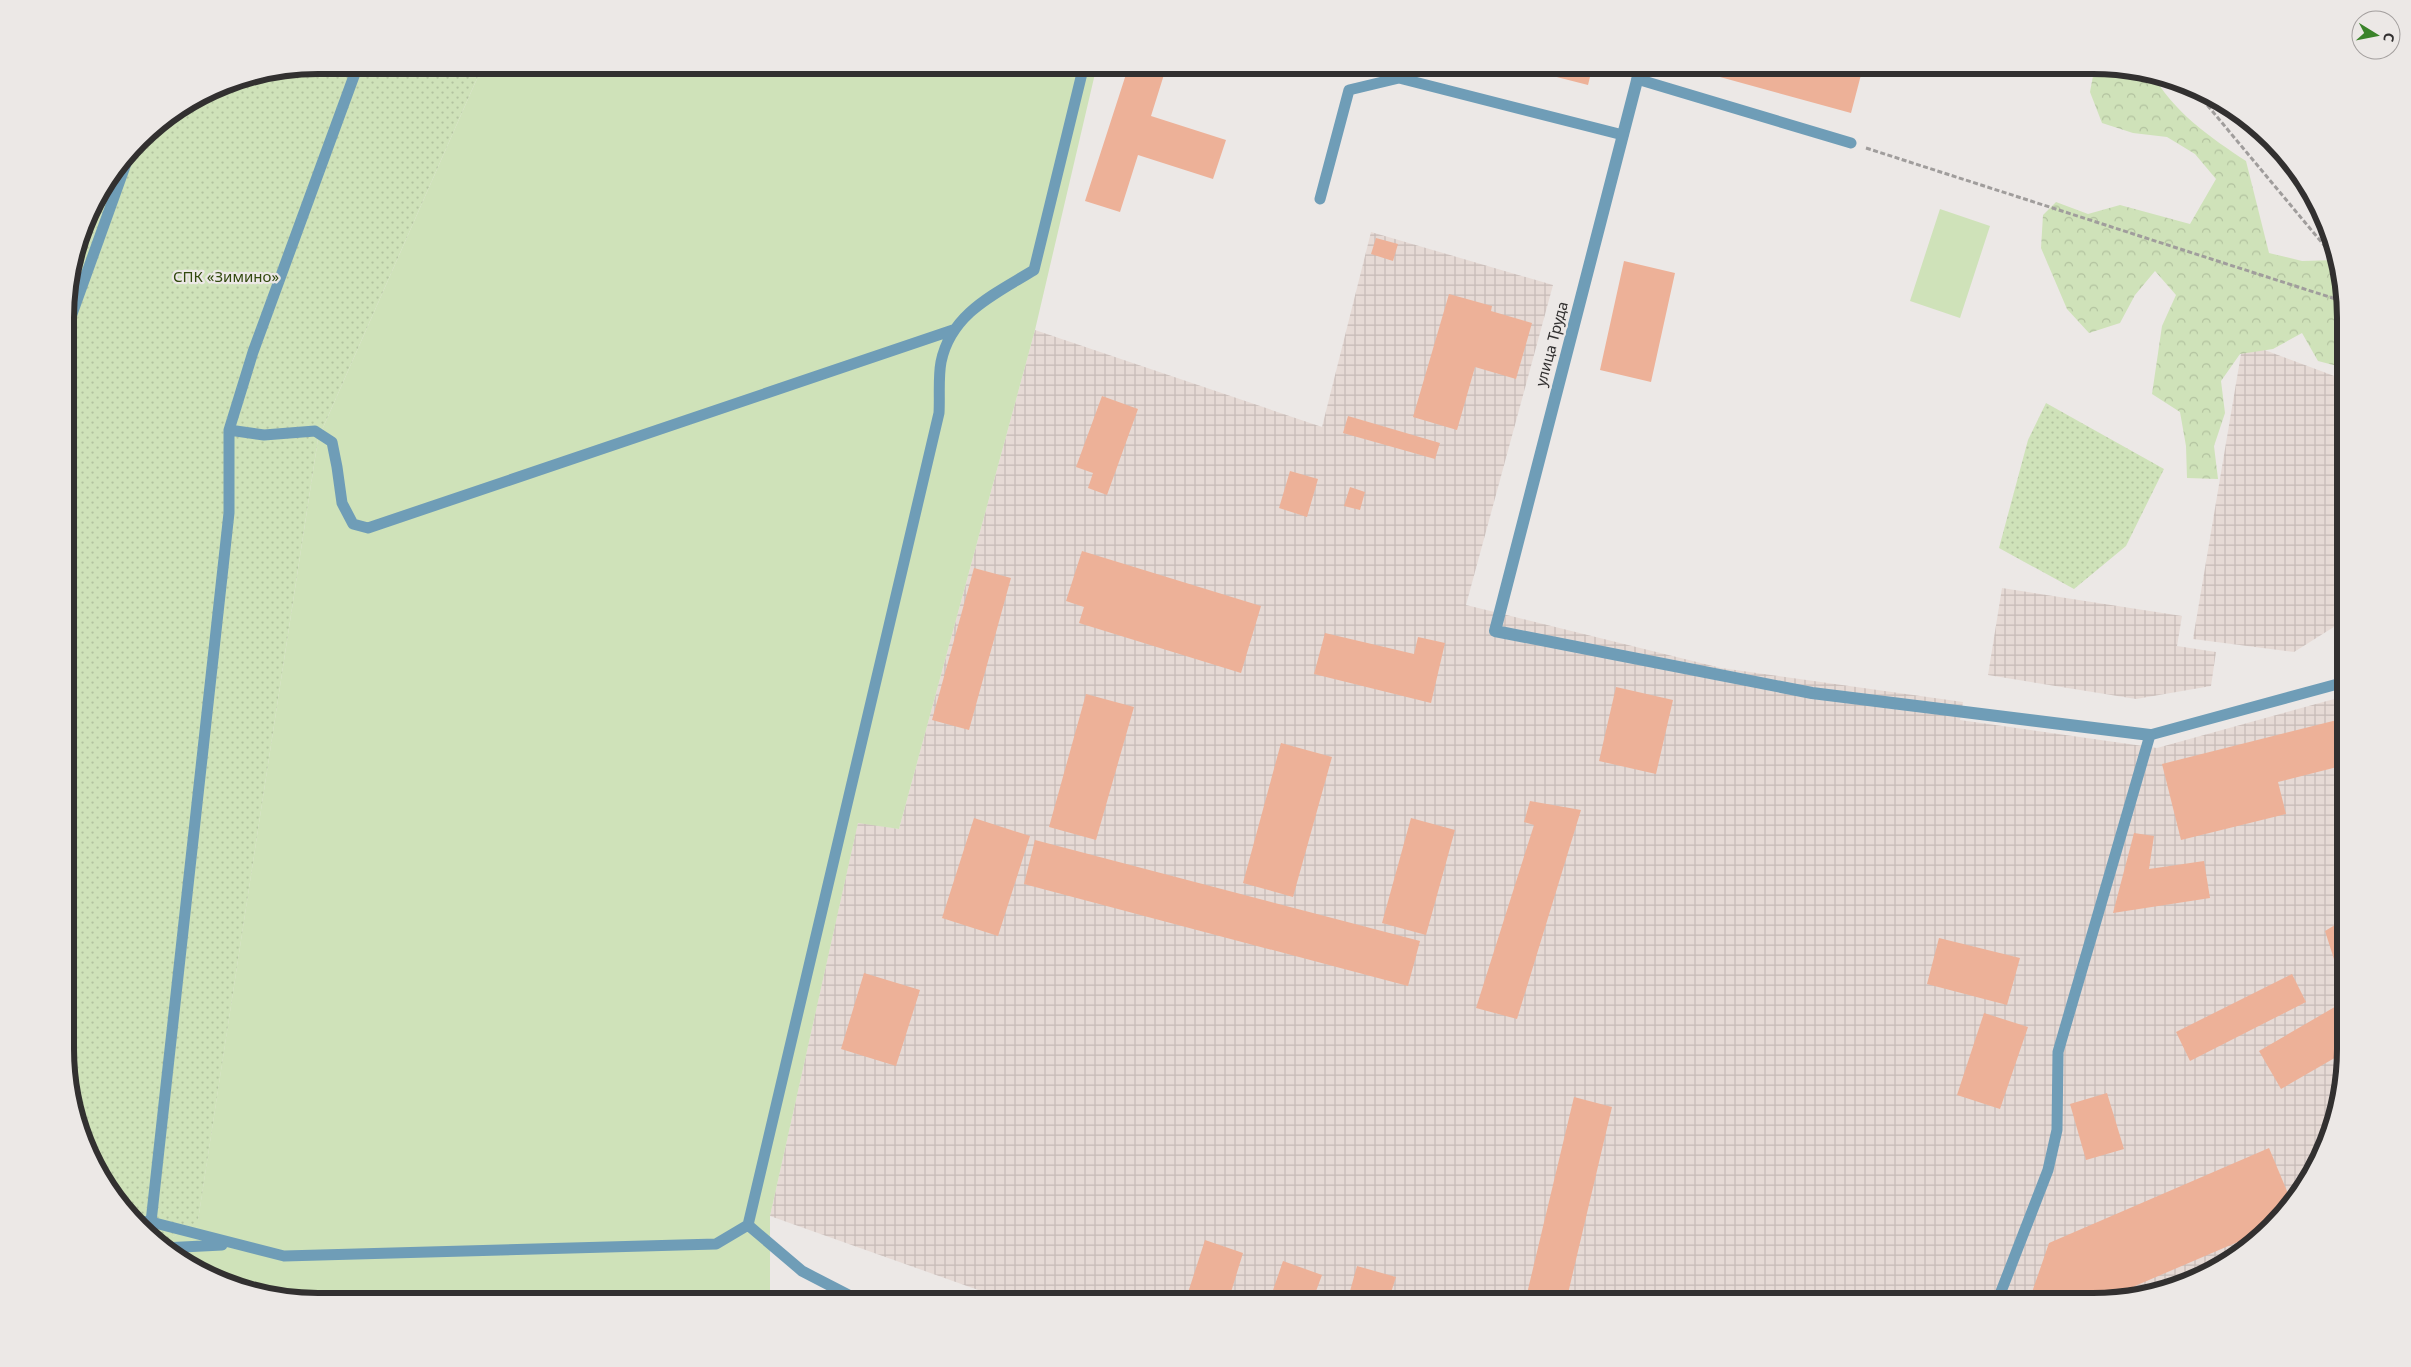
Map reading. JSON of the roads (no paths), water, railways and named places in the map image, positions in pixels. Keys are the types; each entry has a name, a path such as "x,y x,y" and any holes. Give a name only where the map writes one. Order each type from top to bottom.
{"street":[{"name":"улица Труда","path":"1639,74 1495,631 1812,693 2150,735"}],"lane":[{"path":"151,1222 229,513 229,430 253,352 355,74"},
{"path":"145,1222 284,1256 716,1244 748,1225 939,413 941,362 953,330 974,307 1034,270 1082,74"},
{"path":"1320,199 1349,90 1399,78 1623,135"},
{"path":"1638,79 1851,143"},
{"path":"74,308 124,169"},
{"path":"229,430 264,435 315,431 332,442 342,503 353,524 368,528 953,330"},
{"path":"2000,1293 2048,1170 2057,1130 2058,1052 2150,735 2337,684"},
{"path":"748,1225 802,1272 844,1293"},
{"path":"175,1247 234,1245"}],"park label":[{"name":"СПК «Зимино»","path":"226,277"}]}
